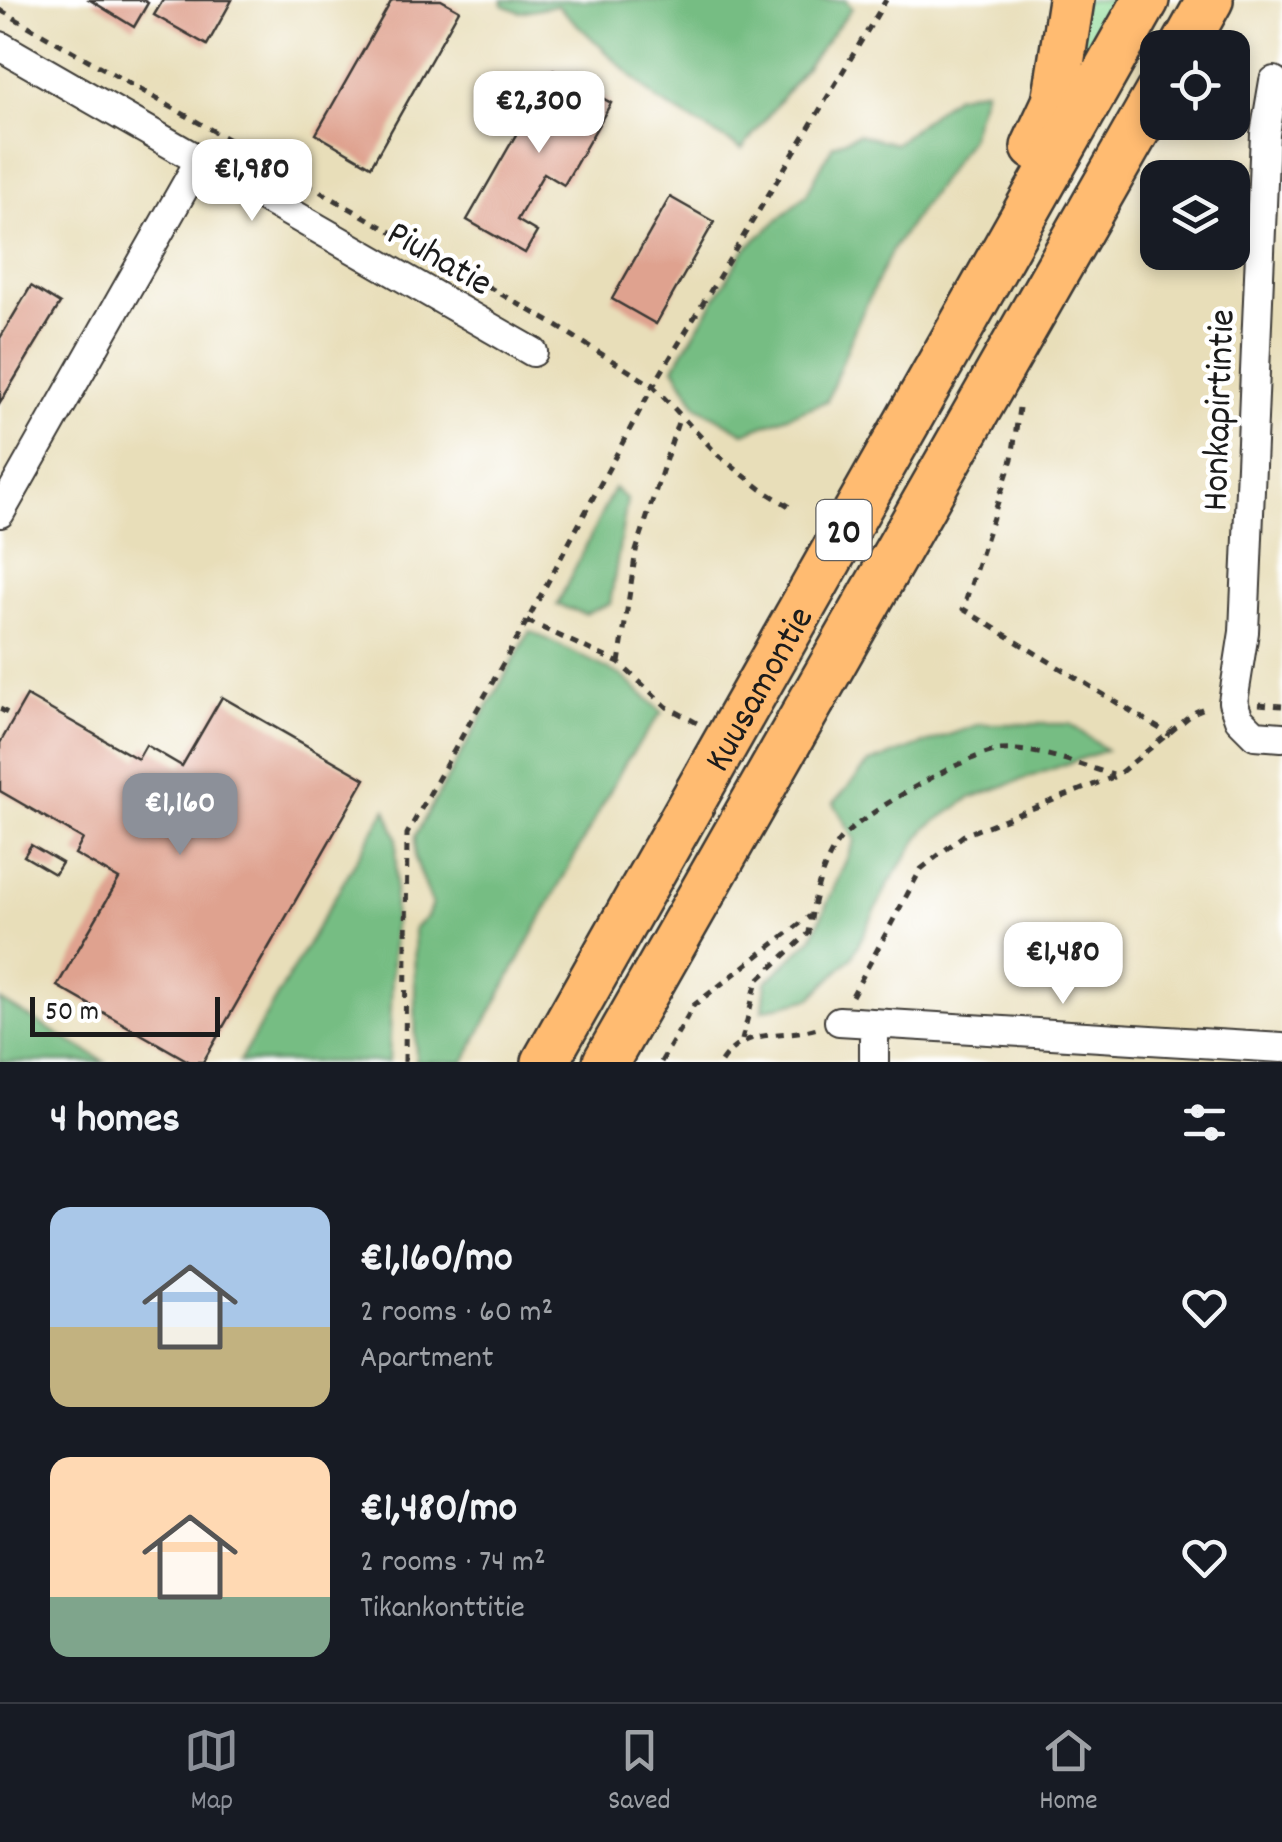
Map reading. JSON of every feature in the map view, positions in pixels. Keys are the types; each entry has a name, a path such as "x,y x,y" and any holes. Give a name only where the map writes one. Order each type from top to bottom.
{"highway":[{"path":"914,406 1055,102 1070,0"},
{"name":"Kuusamontie","path":"544,1062 1146,0"},
{"path":"1194,30 1210,0"},
{"name":"Kuusamontie","path":"606,1062 1140,125"}],"street":[{"name":"Piuhatie","path":"0,46 533,352"},
{"name":"Honkapirtintie","path":"1234,702 1244,632 1265,134 1274,81"},
{"path":"0,513 200,160"},
{"path":"1234,702 1238,718 1268,736"},
{"path":"838,1021 1282,1048"},
{"path":"874,1025 874,1062"}],"path":[{"path":"405,1062 407,834 654,386 884,1"},
{"path":"1020,400 1012,459 963,609 1170,735"},
{"path":"618,663 636,552 680,416"},
{"path":"527,622 618,663 667,706"},
{"path":"721,1062 742,1041 760,1034 808,1031 838,1021 922,869 964,834 1116,776 1195,712 1216,703 1234,702"},
{"path":"0,709 14,718"},
{"path":"742,1041 757,982 809,934 814,895 837,842 888,803 942,772 998,750 1042,753 1116,776"},
{"path":"661,1062 694,1005 812,915"}],"green space":[{"path":"502,0 845,0 852,8 742,149 657,100 557,5 520,12 503,5"},
{"path":"1082,0 1123,0 1069,94"},
{"path":"985,89 969,140 892,250 855,328 827,401 744,433 697,406 674,367 745,249 806,195 833,145 858,134 895,144 954,96"},
{"path":"614,488 627,500 610,604 585,614 557,605"},
{"path":"530,631 622,676 662,712 625,763 464,1062 416,1062 414,928 427,917 432,904 415,858 415,836"},
{"path":"980,724 1070,724 1106,750 970,798 926,828 889,883 852,957 811,998 763,1010 766,982 812,938 855,840 834,803 869,763"},
{"path":"386,809 397,838 389,1062 239,1062"},
{"path":"0,1000 105,1062 0,1062"}],"building":[{"path":"90,0 143,0 148,3 134,27"},
{"path":"163,0 232,0 207,45 154,15"},
{"path":"392,0 441,0 459,10 371,166 316,134"},
{"path":"553,70 611,103 564,185 544,173 517,220 537,232 525,253 467,220"},
{"path":"670,197 714,222 656,324 612,299"},
{"path":"31,286 60,304 0,403 0,338"},
{"path":"27,696 138,759 146,745 182,766 222,697 365,779 203,1062 190,1062 57,986 119,879 75,854 83,839 0,791 0,743"},
{"path":"31,845 62,863 55,874 24,856"}]}
